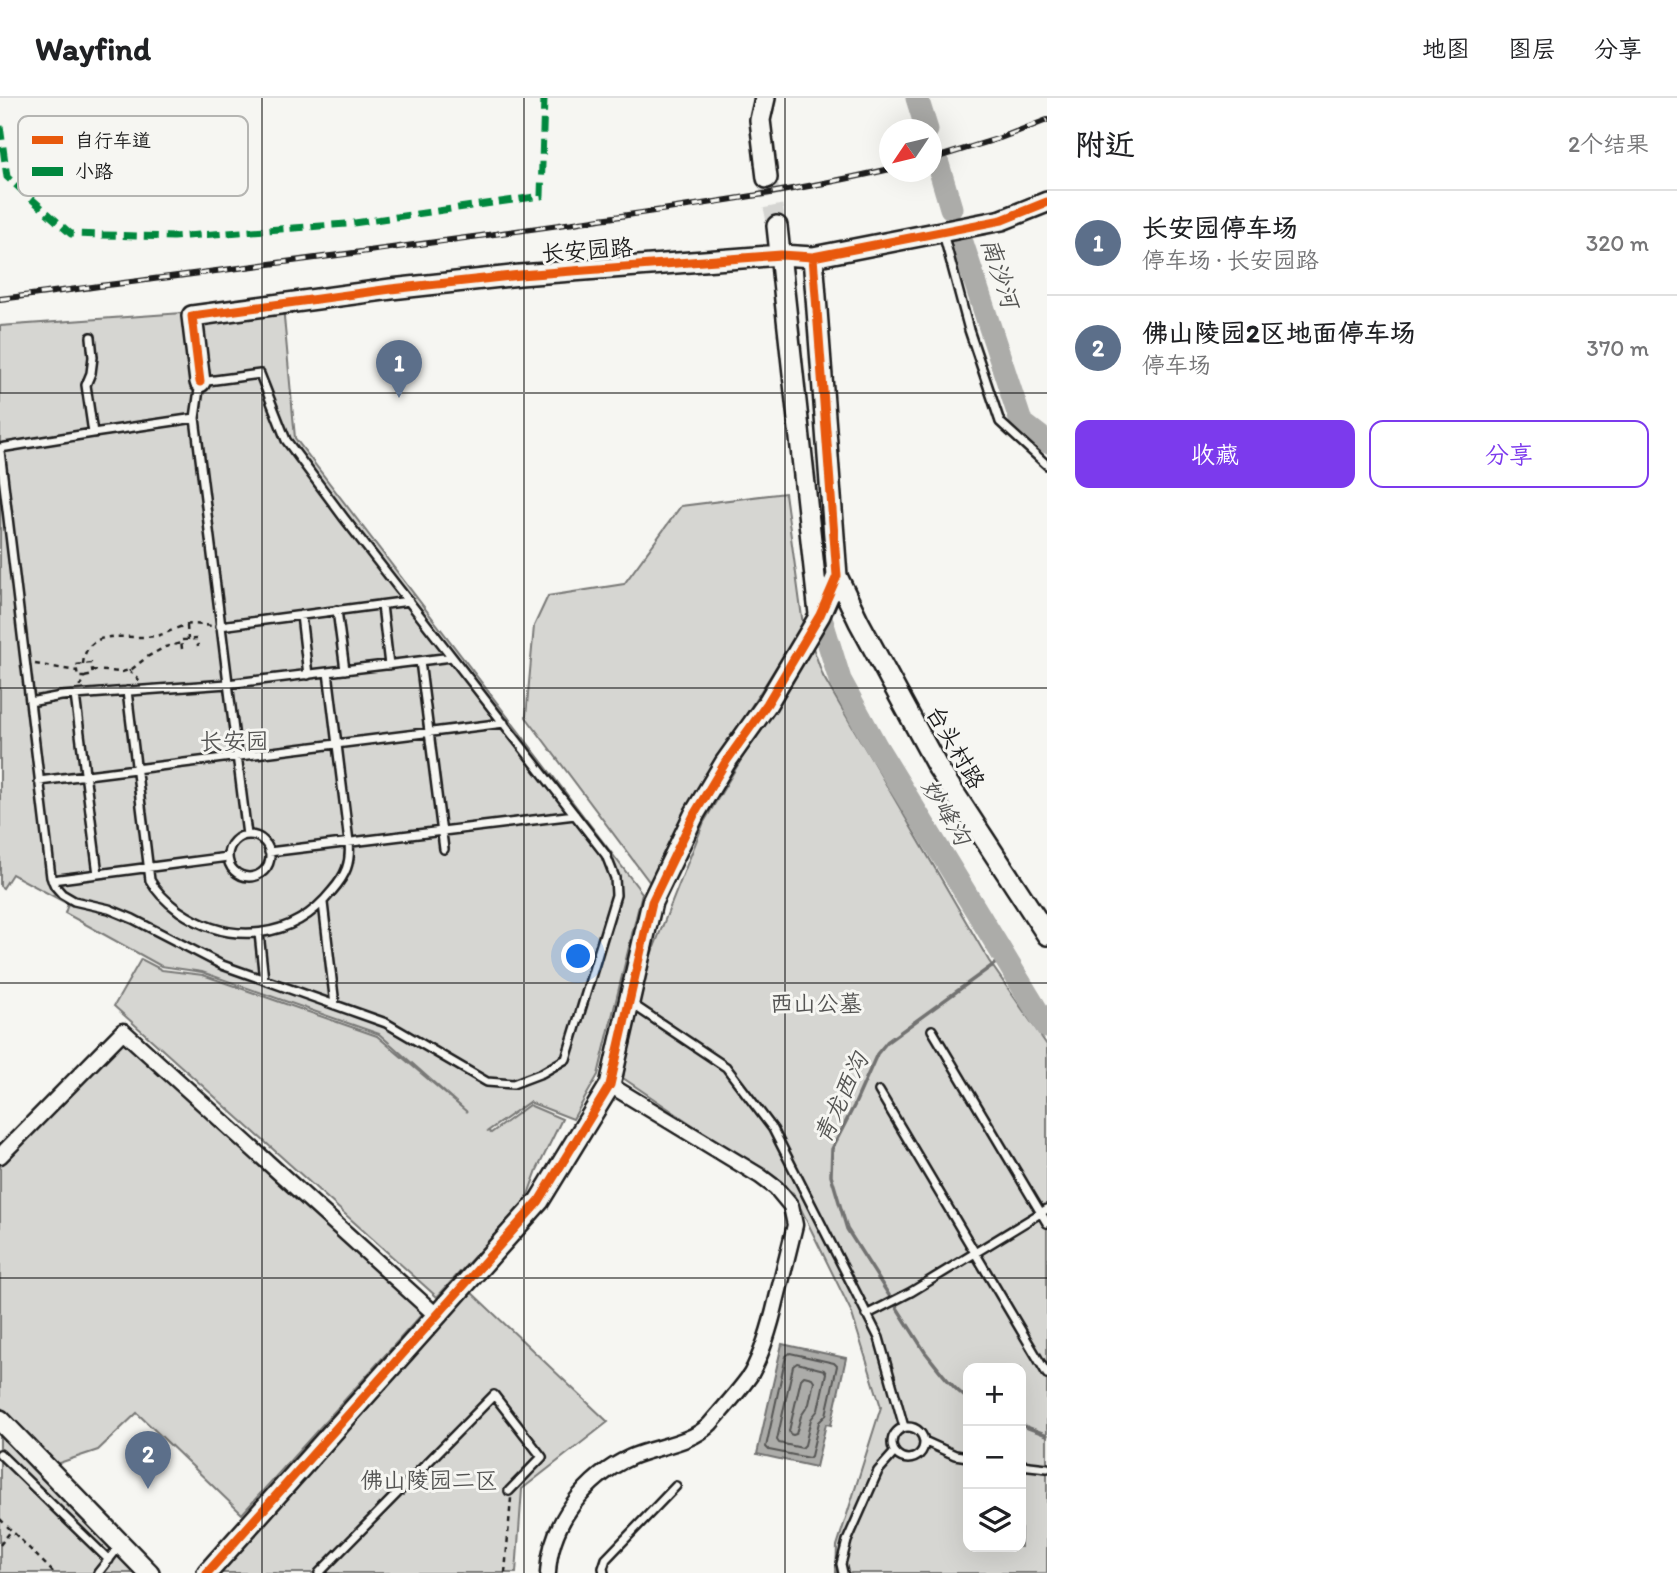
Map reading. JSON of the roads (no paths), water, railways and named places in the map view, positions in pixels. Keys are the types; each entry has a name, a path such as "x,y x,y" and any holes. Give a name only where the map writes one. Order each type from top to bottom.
{"street":[{"path":"765,98 760,120 767,177"},
{"name":"长安园路","path":"201,382 192,316 391,289 520,275 781,255 813,257 1002,220 1047,202"},
{"path":"777,226 820,615"},
{"path":"207,1573 539,1200 610,1085 652,902 689,824 725,764 767,704 820,615 837,576 813,257"},
{"name":"台头村路","path":"837,576 938,768 1047,935"},
{"path":"0,1156 123,1031 437,1317"},
{"path":"548,1573 558,1528 573,1503 605,1471 632,1457 688,1438 708,1426 750,1375 767,1339 795,1225 791,1206 761,1176 610,1085"},
{"path":"0,1420 149,1573"}],"lane":[{"path":"943,232 969,330 1000,422 1047,465"},
{"path":"91,337 93,357 86,385 93,433"},
{"path":"195,418 0,450 39,781 55,886 74,901 109,909 133,919 222,965 386,1023 486,1082 513,1084 542,1073 566,1059 616,895 615,878 606,855 286,440 260,374 201,382 195,418 247,835"},
{"path":"220,626 409,601"},
{"path":"382,605 389,664"},
{"path":"337,610 345,670"},
{"path":"301,615 308,675"},
{"path":"30,702 75,695 227,684 452,657"},
{"path":"421,661 444,849"},
{"path":"127,691 150,880 156,891 192,920 229,932 269,932 289,925 323,903 349,864 349,842 328,672"},
{"path":"75,695 98,874"},
{"path":"39,781 504,723"},
{"path":"269,852 575,815"},
{"path":"247,835 260,838 269,852 269,862 261,873 248,877 235,872 230,866 230,846 234,840 247,835"},
{"path":"52,880 228,857"},
{"path":"323,903 335,1005"},
{"path":"258,933 264,980"},
{"path":"629,1002 726,1067 773,1129 879,1338 904,1427"},
{"path":"932,1030 1044,1211 1047,1223"},
{"path":"879,1091 1047,1374"},
{"path":"866,1315 1044,1211"},
{"path":"319,1573 494,1395 542,1458 510,1489"},
{"path":"904,1427 919,1431 924,1441 922,1451 914,1458 903,1459 894,1453 891,1442 892,1437 904,1427"},
{"path":"924,1441 963,1456"},
{"path":"843,1573 841,1564 847,1541 878,1471 894,1453"},
{"path":"0,1454 109,1560"},
{"path":"1026,1466 1047,1468"},
{"path":"604,1573 606,1559 676,1486"},
{"path":"98,1573 121,1544"}],"water":[{"path":"782,1344 846,1358 831,1425 826,1424 816,1467 757,1454"}],"waterway":[{"name":"南沙河","path":"917,98 924,119"},
{"name":"南沙河","path":"942,178 951,208"},
{"name":"南沙河","path":"958,230 1021,422 1047,442"},
{"name":"妙峰沟","path":"820,615 840,680 876,746 1047,1027"},
{"name":"青龙西沟","path":"963,1395 925,1352 847,1229 831,1175 832,1149 877,1054 887,1042 1004,957"},
{"name":"青龙西沟","path":"1024,1426 1047,1435"}],"tunnel":[{"path":"767,178 777,226"}],"railway":[{"path":"942,156 1047,120"},
{"path":"0,299 425,244 647,212 769,193 879,171"}],"place":[{"name":"长安园停车场","path":"399,398"},
{"name":"佛山陵园2区地面停车场","path":"148,1489"}],"park label":[{"name":"长安园","path":"234,741"},
{"name":"西山公墓","path":"816,1003"},
{"name":"佛山陵园二区","path":"429,1480"}]}
